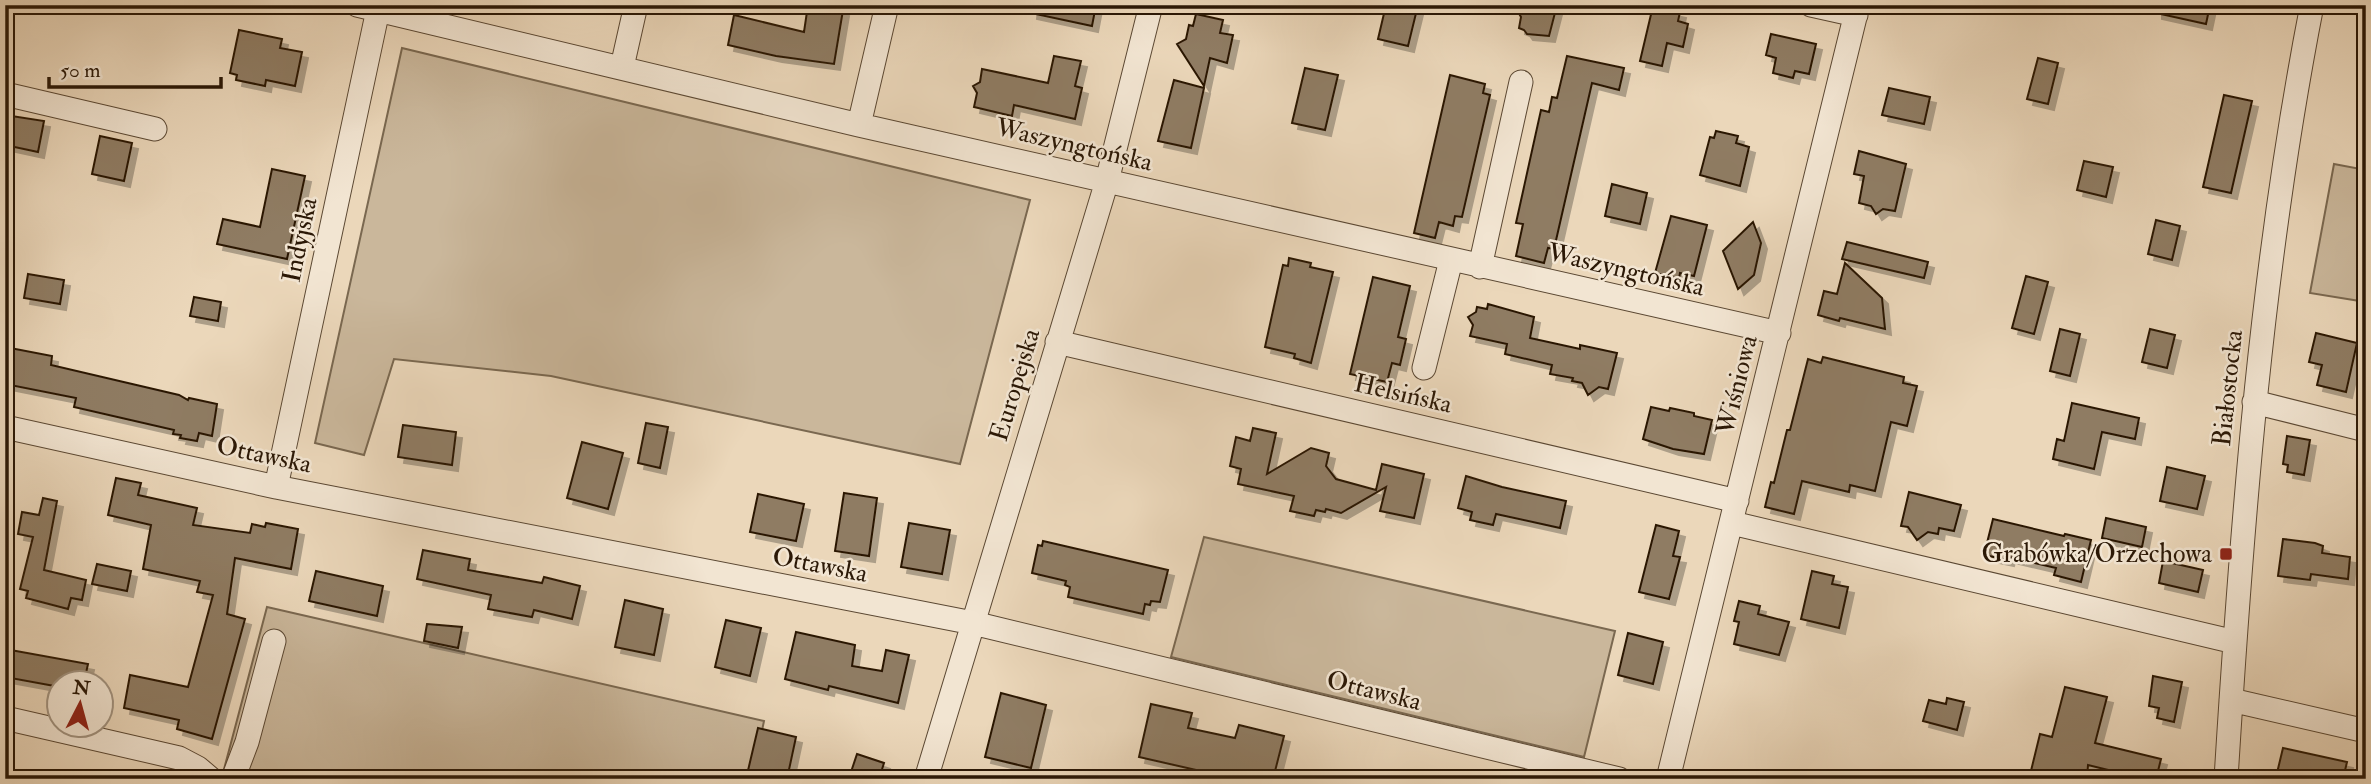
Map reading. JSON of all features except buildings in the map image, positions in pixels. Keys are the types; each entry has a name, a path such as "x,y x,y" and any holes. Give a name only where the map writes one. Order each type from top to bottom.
{"street":[{"path":"622,67 636,5"},
{"path":"859,125 887,5"},
{"name":"Europejska","path":"926,779 1107,181 1151,5"},
{"path":"1811,5 1857,10"},
{"name":"Białostocka","path":"2226,779 2254,402 2278,205 2312,5"},
{"name":"Waszyngtońska","path":"372,7 859,125 1779,333"},
{"name":"Indyjska","path":"276,487 372,7"},
{"name":"Wiśniowa","path":"1668,779 1857,10"},
{"path":"1480,267 1521,82"},
{"path":"5,94 155,129"},
{"path":"1424,368 1451,260"},
{"name":"Helsińska","path":"1057,342 1734,512 2235,642"},
{"path":"2254,402 2366,430"},
{"name":"Ottawska","path":"5,427 276,487 973,623 1619,779"},
{"path":"233,779 247,742 274,641"},
{"path":"2231,700 2366,731"},
{"path":"5,718 179,758 211,779"}],"shaded area":[{"path":"402,48 1030,200 960,464 551,376 394,359 364,455 315,443"},
{"path":"2334,164 2366,170 2366,302 2310,293"},
{"path":"1204,537 1615,631 1584,757 1171,657"},
{"path":"267,607 764,721 752,779 248,779 223,773"}],"place":[{"name":"Grabówka/Orzechowa","path":"2226,554"}]}
